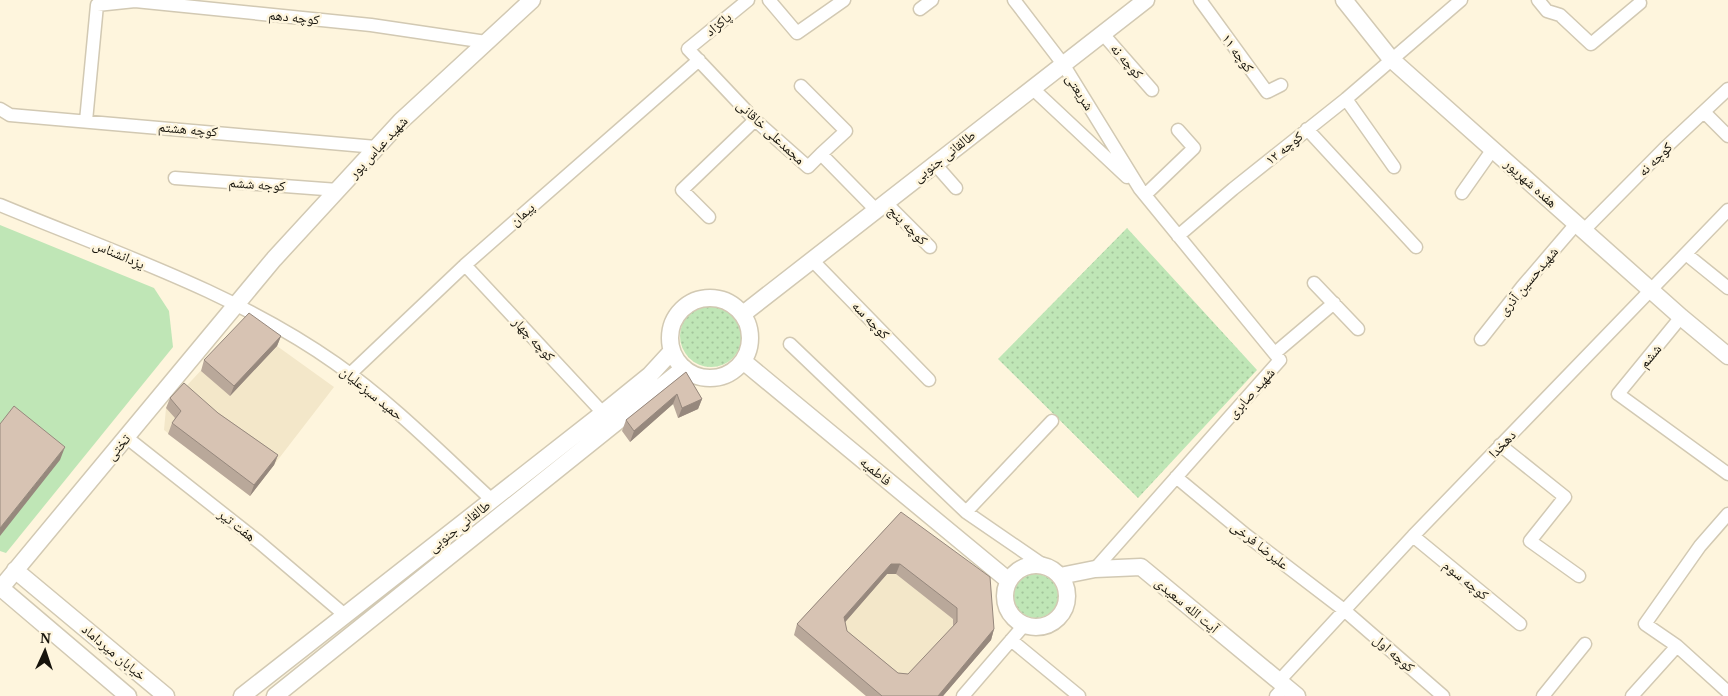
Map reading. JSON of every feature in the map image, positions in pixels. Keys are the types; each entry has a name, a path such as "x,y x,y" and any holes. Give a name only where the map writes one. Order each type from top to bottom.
{"main road":[{"name":"شهید عباس پور","path":"237,306 274,259 401,121 532,0"},
{"name":"طالقانی جنوبی","path":"743,314 1102,32 1146,0"},
{"name":"هفده شهریور","path":"1344,0 1390,59 1681,317 1728,356"},
{"path":"710,297 722,299 734,305 743,314 748,325 750,337 749,350 743,361 734,370 715,377 695,375 684,368 672,351 670,339 671,326 677,315 691,302 710,297"},
{"name":"تختی","path":"1,588 237,306"},
{"name":"طالقانی جنوبی","path":"242,696 603,413 650,375 672,351"},
{"name":"فاطمیه","path":"743,361 1009,581"},
{"name":"طالقانی جنوبی","path":"275,696 684,368"},
{"path":"1038,565 1046,567 1060,576 1067,595 1061,614 1044,625 1025,624 1009,611 1006,591 1009,581 1021,569 1038,565"},
{"name":"آیت الله سعیدی","path":"1060,576 1095,569 1141,567 1284,690"},
{"name":"خیابان میرداماد","path":"15,570 166,696"},
{"name":"خیابان میرداماد","path":"1,588 128,696"},
{"path":"104,675 120,658"}],"street":[{"name":"پاکزاد","path":"688,49 748,0"},
{"path":"769,0 797,33 844,0"},
{"path":"920,10 932,0"},
{"name":"شریعتی","path":"1014,0 1063,64 1143,192"},
{"name":"کوچه ۱۱","path":"1200,0 1267,92 1280,85"},
{"name":"کوچه ۱۲","path":"1178,236 1346,99 1390,59 1461,0"},
{"path":"1538,0 1547,10 1560,15 1591,44 1640,2"},
{"name":"کوچه دهم","path":"86,121 97,4 135,1 370,25 486,42"},
{"name":"کوچه نه","path":"1102,32 1152,90"},
{"name":"مجمدعلی خاقانی","path":"688,49 755,120 808,167 820,154 880,206"},
{"name":"پیمان","path":"350,374 465,265 699,60"},
{"path":"801,86 846,131 820,154"},
{"path":"1032,88 1143,192 1194,148 1178,130"},
{"name":"کوچه نه","path":"1580,227 1728,90"},
{"path":"1346,99 1394,167"},
{"name":"کوچه هشتم","path":"0,110 10,115 376,147"},
{"path":"1704,112 1728,136"},
{"path":"709,217 682,190 755,120"},
{"path":"1307,130 1416,246"},
{"path":"1462,193 1493,149"},
{"path":"934,163 956,188"},
{"name":"کوجه ششم","path":"176,178 338,190"},
{"name":"شهید صابری","path":"1095,569 1280,360 1143,192"},
{"name":"یزدانشناس","path":"0,205 186,282 237,306"},
{"name":"کوچه پنج","path":"880,206 930,247"},
{"name":"دهخدا","path":"1284,690 1344,610 1500,445 1728,210"},
{"name":"شهیدحسین آذری","path":"1481,340 1522,286 1580,227"},
{"path":"1686,254 1728,288"},
{"name":"کوچه سه","path":"812,260 929,380"},
{"name":"کوچه چهار","path":"465,265 603,413"},
{"path":"1314,283 1358,329"},
{"path":"1275,353 1334,302"},
{"name":"حمید سبزعلیان","path":"237,306 288,334 350,374 374,392 492,500"},
{"name":"ششم","path":"1681,317 1618,394 1728,474"},
{"path":"790,344 966,512 1046,567"},
{"path":"966,512 1052,421"},
{"name":"هفت تیر","path":"126,438 259,542 346,616"},
{"path":"1500,445 1565,498 1530,540 1579,576"},
{"name":"علیرضا فرخی","path":"1176,477 1246,535 1344,610"},
{"path":"1728,514 1700,546 1644,624 1678,646 1728,692"},
{"name":"کوچه سوم","path":"1413,536 1520,624"},
{"name":"کوچه اول","path":"1344,610 1443,696"},
{"path":"963,696 1025,624"},
{"path":"1011,640 1079,696"},
{"path":"1542,696 1585,644"},
{"path":"1632,696 1678,646"}],"shaded area":[{"path":"245,323 334,387 250,496 164,430 166,408"},
{"path":"897,523 991,640 866,696 794,635"}],"green space":[{"path":"0,225 154,288 169,311 173,347 6,553 0,551"},
{"path":"1127,228 1257,370 1138,498 998,359"},
{"path":"711,305 728,310 733,314 737,319 742,336 737,353 733,358 728,362 711,367 694,362 689,358 685,353 680,336 685,319 689,314 694,310"},
{"path":"1036,574 1048,578 1054,584 1058,596 1054,608 1048,614 1036,618 1024,614 1018,608 1014,596 1018,584 1024,578"}],"building":[{"path":"249,313 281,336 234,386 204,360"},
{"path":"686,372 702,399 682,408 677,394 634,431 626,420"},
{"path":"184,383 218,413 278,455 254,485 172,423 181,411 170,398"},
{"path":"14,406 65,447 0,528 0,424"},
{"path":"901,512 990,577 994,629 938,696 882,696 797,624","holes":["891,564 900,564 957,608 957,622 908,674 898,673 847,631 844,617"]}]}
